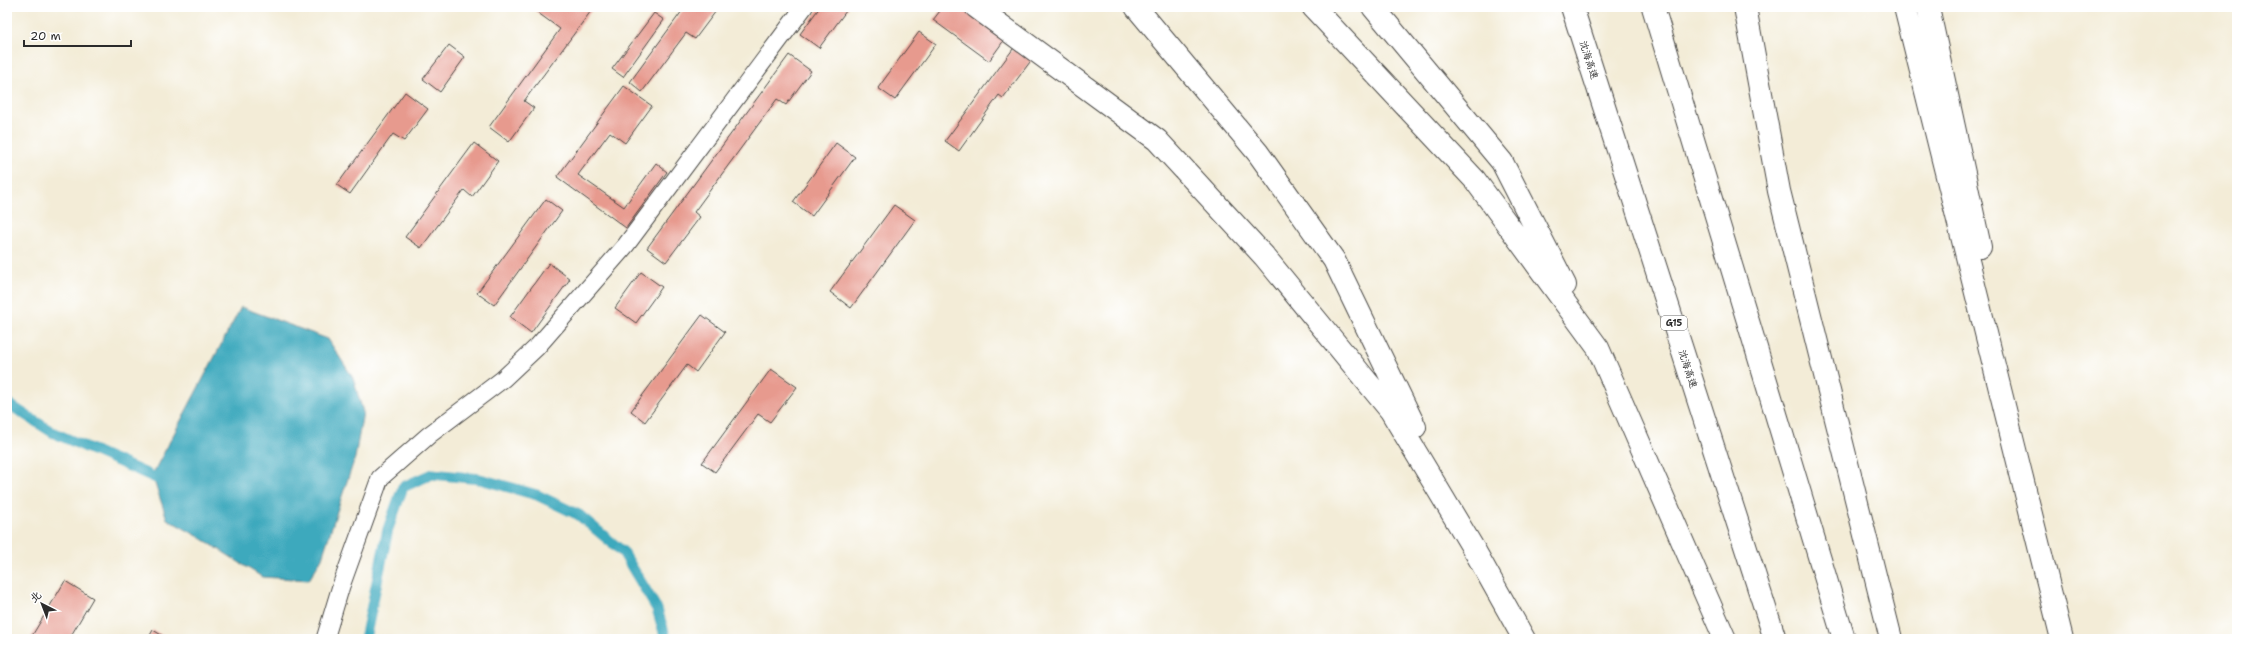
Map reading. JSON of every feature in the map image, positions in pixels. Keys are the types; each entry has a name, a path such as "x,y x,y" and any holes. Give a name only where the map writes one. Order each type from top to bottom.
{"highway":[{"path":"976,7 1157,140 1264,256 1391,411 1476,553 1524,639"},
{"path":"1136,7 1258,153 1334,260 1476,553"},
{"path":"1314,7 1475,180 1598,348"},
{"path":"1373,7 1502,162 1598,348 1725,639"},
{"name":"沈海高速","path":"1572,7 1775,639"},
{"path":"1653,7 1844,639"},
{"path":"1745,7 1779,191 1891,639"},
{"path":"1905,7 2063,639"},
{"path":"1928,7 2063,639"}],"lane":[{"path":"325,639 341,586 380,478 429,435 503,379 537,347 626,245 804,7"}],"water":[{"path":"241,307 328,339 353,378 363,412 355,458 322,558 309,580 262,577 201,538 167,519 152,475"}],"building":[{"path":"530,7 594,7 524,101 534,108 509,142 489,127 560,29"},
{"path":"685,7 719,7 695,39 686,33 642,92 630,82"},
{"path":"820,7 849,7 819,48 800,34"},
{"path":"943,7 967,7 1007,36 989,61 933,20"},
{"path":"654,13 664,20 623,77 612,69"},
{"path":"919,32 936,44 895,100 878,88"},
{"path":"449,45 465,57 440,92 423,79"},
{"path":"1016,45 1033,58 1003,98 999,95 959,151 945,141"},
{"path":"789,55 811,71 786,105 777,99 694,212 700,217 666,262 647,248"},
{"path":"624,86 652,106 625,143 610,132 578,175 624,207 656,163 667,172 626,228 557,177"},
{"path":"405,92 428,109 404,141 393,134 350,194 337,185"},
{"path":"474,143 498,161 472,197 464,190 421,248 405,237"},
{"path":"836,143 855,157 812,216 793,202"},
{"path":"546,199 562,211 494,305 477,293"},
{"path":"894,205 915,220 851,308 830,292"},
{"path":"549,263 570,279 531,333 510,317"},
{"path":"641,272 662,287 636,323 615,308"},
{"path":"702,315 725,332 696,372 687,365 645,422 631,411"},
{"path":"771,369 797,387 770,422 758,414 715,472 702,463"},
{"path":"65,581 93,598 69,639 30,639"},
{"path":"153,630 168,639 148,639"}],"waterway":[{"path":"7,403 52,432 165,482"},
{"path":"365,639 388,529 403,487 432,474 480,479 537,495 579,515 623,552 657,609 666,639"}]}
